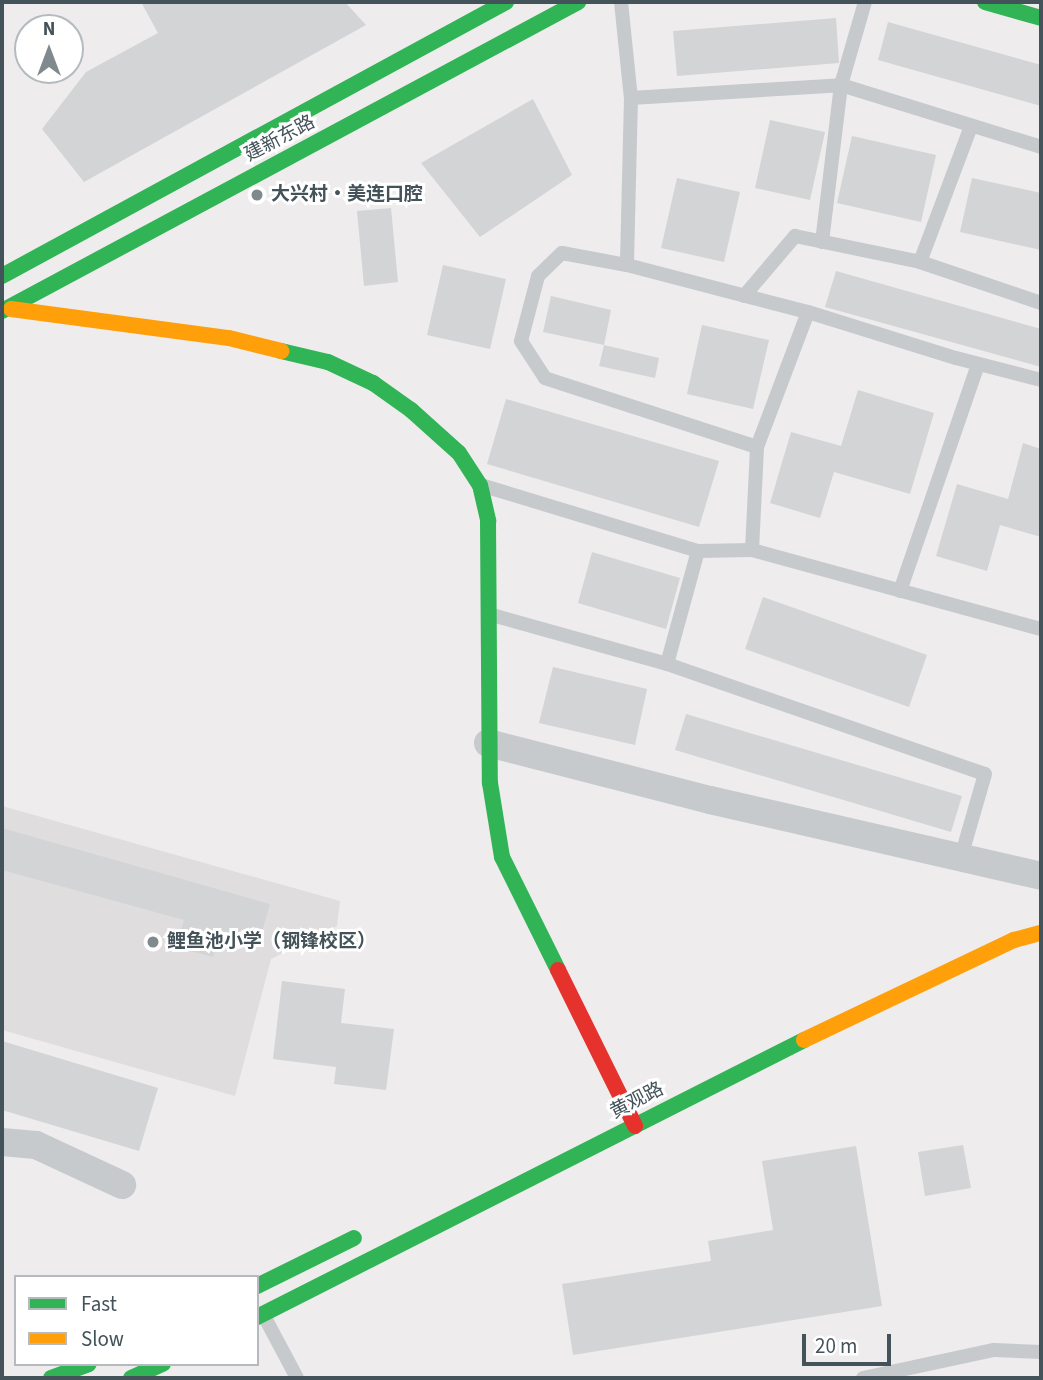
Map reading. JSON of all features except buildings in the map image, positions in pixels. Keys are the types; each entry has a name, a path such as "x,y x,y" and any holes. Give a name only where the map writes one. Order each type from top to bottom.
{"main road":[{"name":"建新东路","path":"2,276 505,2"},
{"name":"建新东路","path":"6,310 578,2"},
{"path":"985,2 1041,18"},
{"path":"6,310 229,338 328,362 373,383 411,410 459,453 480,485 488,521 488,743 492,807 502,857 635,1126"},
{"name":"黄观路","path":"260,1315 879,1002 1014,940 1041,933"},
{"path":"259,1285 367,1232"},
{"path":"51,1378 84,1366"},
{"path":"131,1378 158,1366"}],"street":[{"path":"488,743 710,800 1041,876"},
{"path":"2,1142 36,1144 122,1185"}],"lane":[{"path":"621,2 631,98 627,265"},
{"path":"822,242 841,85 865,2"},
{"path":"631,98 841,85 1041,147"},
{"path":"920,262 971,126"},
{"path":"744,296 795,236 920,262 1041,303"},
{"path":"757,447 545,378 521,341 538,276 562,253 627,265 808,313 1041,380"},
{"path":"752,550 757,447 808,313"},
{"path":"900,591 978,363"},
{"path":"480,485 698,551 752,550 1041,629"},
{"path":"667,664 698,551"},
{"path":"490,614 667,664 985,774 961,857"},
{"path":"260,1315 297,1378"},
{"path":"863,1378 994,1350 1041,1353"}],"shaded area":[{"name":"鲤鱼池小学（钢锋校区）","path":"2,806 340,901 337,926 271,959 235,1096 2,1030"}],"traffic: fast":[{"path":"2,276 506,2"},
{"path":"2,311 578,2"},
{"path":"985,2 1041,18"},
{"path":"281,351 328,362 373,383 411,410 459,453 480,485 488,521 490,783 502,857 558,970"},
{"path":"259,1316 804,1040"},
{"path":"259,1285 354,1238"},
{"path":"51,1378 84,1366"},
{"path":"131,1378 158,1366"}],"traffic: slow":[{"path":"11,309 229,338 281,351"},
{"path":"804,1040 1014,940 1041,933"}],"traffic: jam":[{"path":"558,970 635,1126"}],"place":[{"name":"大兴村‧美连口腔","path":"257,195"},
{"name":"鲤鱼池小学（钢锋校区）","path":"153,942"}]}
